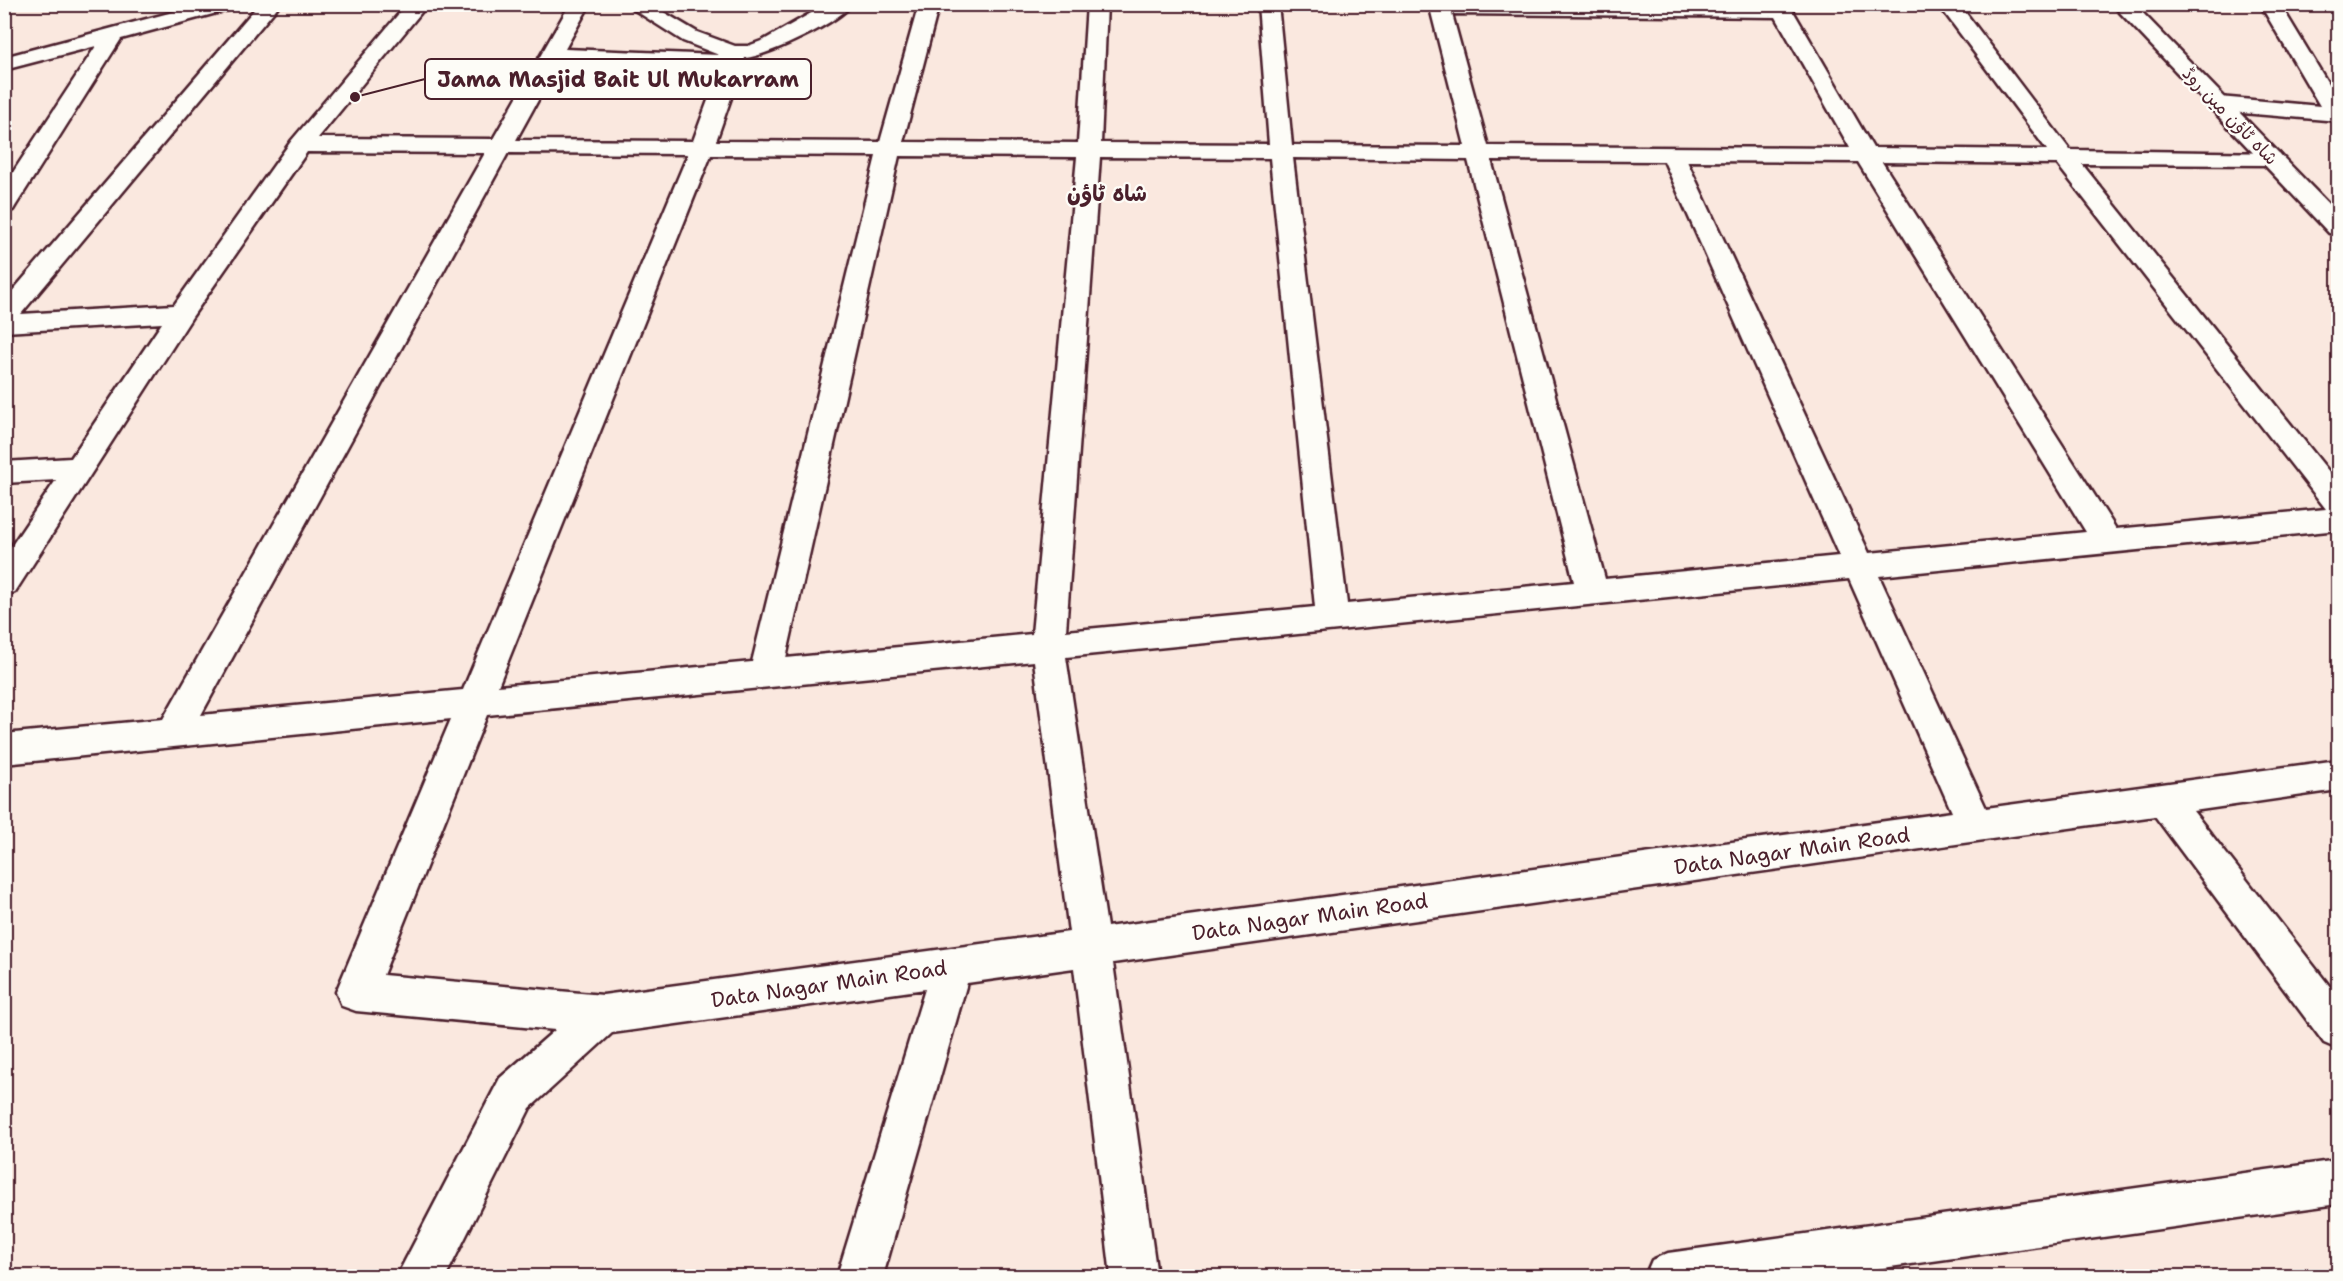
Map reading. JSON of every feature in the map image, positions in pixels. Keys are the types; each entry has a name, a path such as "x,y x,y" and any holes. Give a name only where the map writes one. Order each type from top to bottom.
{"street":[{"path":"4,64 228,4"},
{"path":"4,318 270,4"},
{"path":"4,583 182,313 300,145 418,4"},
{"path":"174,731 503,147 580,4"},
{"path":"635,4 734,57"},
{"path":"552,55 734,57 765,47 842,4"},
{"path":"766,673 889,150 929,4"},
{"path":"1097,4 1089,151 1048,645 1134,1276"},
{"path":"1268,4 1281,153 1332,617"},
{"path":"1948,4 2064,157 2338,503"},
{"name":"شاہ ٹاؤن مین روڈ","path":"2122,4 2338,228"},
{"path":"2270,4 2337,114"},
{"path":"1593,592 1439,6 1781,8 1866,156 2107,541"},
{"path":"4,205 114,34"},
{"path":"477,701 702,148 734,57"},
{"path":"2219,104 2337,114"},
{"path":"300,145 1673,156 2271,158"},
{"path":"1673,156 1976,825"},
{"path":"4,324 182,313"},
{"path":"4,473 81,468"},
{"path":"4,749 2338,519"},
{"name":"Data Nagar Main Road","path":"477,701 356,992 603,1015 2338,775"},
{"path":"2163,800 2338,1029"},
{"path":"860,1276 951,967"},
{"path":"420,1276 438,1248 515,1093 603,1015"},
{"path":"1668,1276 2338,1182"}],"place":[{"name":"Jama Masjid Bait Ul Mukarram","path":"355,97"}],"district":[{"name":"شاہ ٹاؤن","path":"1107,193"}]}
